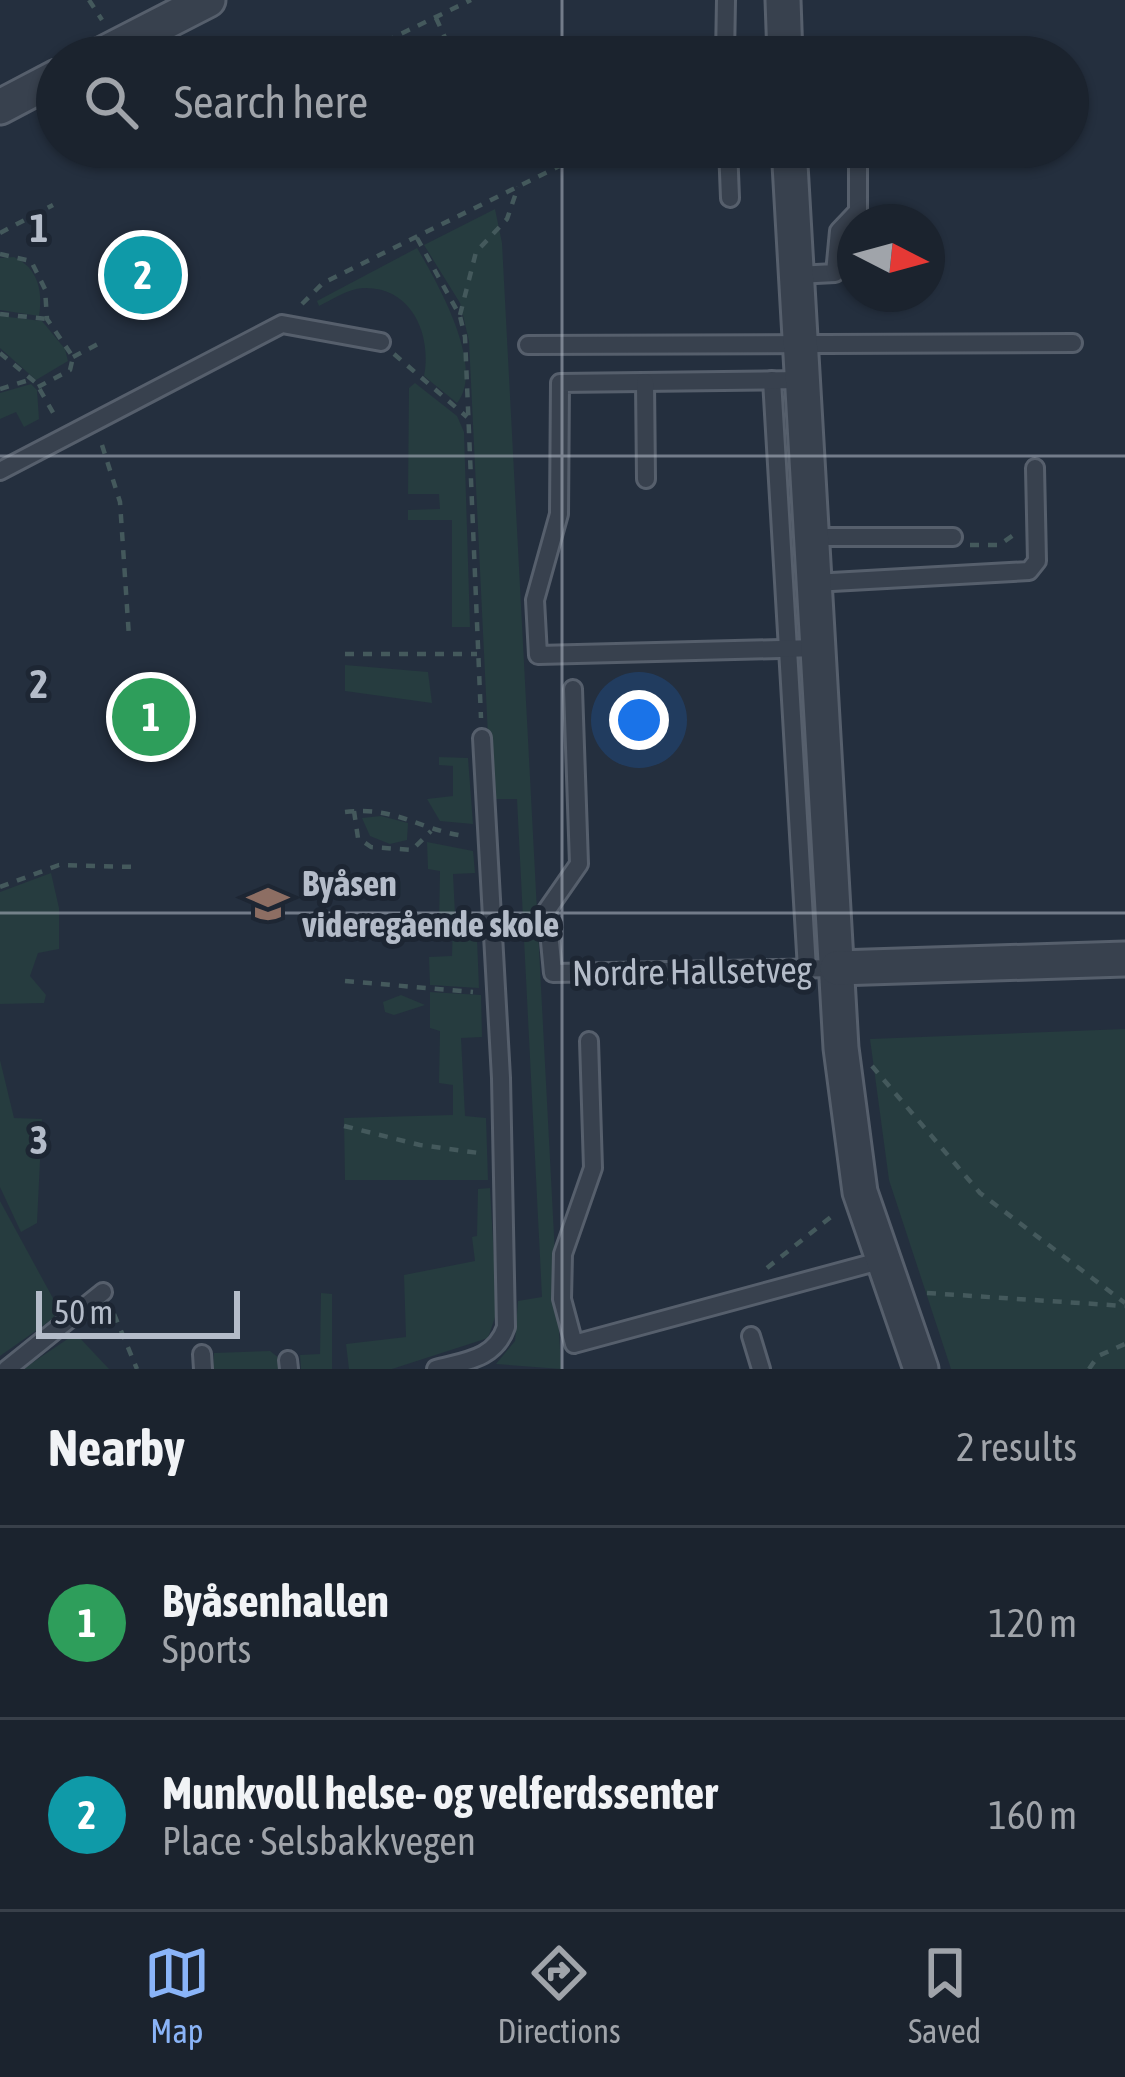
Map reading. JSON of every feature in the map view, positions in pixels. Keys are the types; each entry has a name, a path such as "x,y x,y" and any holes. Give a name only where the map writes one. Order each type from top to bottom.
{"street":[{"path":"138,36 208,0"},
{"path":"783,0 784,36"},
{"path":"0,107 36,88"},
{"name":"Nordre Hallsetveg","path":"790,168 801,344 788,380 812,537 814,583 802,648 822,969 841,1048 860,1192 921,1369"},
{"name":"Nordre Hallsetveg","path":"822,969 1125,959"}],"lane":[{"path":"725,36 726,0"},
{"path":"729,168 730,198"},
{"path":"796,275 835,273 839,231 858,211 857,168"},
{"path":"0,471 282,324 381,342"},
{"path":"528,345 1073,344"},
{"path":"788,380 802,648 538,655 535,600 559,514 560,382 645,382 788,380"},
{"path":"645,382 646,479"},
{"path":"814,583 1029,571 1037,561 1035,468"},
{"path":"812,537 953,537"},
{"name":"Nordre Hallsetveg","path":"573,689 579,864 547,910 553,974 822,969"},
{"path":"444,1368 484,1356 500,1344 506,1327 496,993 482,738"},
{"name":"Nordre Hallsetveg","path":"589,1042 593,1168 563,1254 562,1299 574,1344 883,1260"},
{"path":"7,1369 68,1326 103,1292"},
{"path":"752,1336 761,1369"}],"path":[{"path":"398,36 471,0"},
{"path":"436,18 444,36"},
{"path":"282,324 323,283 556,168"},
{"path":"482,738 460,316 476,252 507,219 518,187"},
{"path":"0,233 53,205"},
{"path":"416,238 460,316"},
{"path":"0,254 31,261 45,289 47,320 74,357"},
{"path":"0,314 47,320"},
{"path":"381,342 467,417"},
{"path":"38,387 70,370 74,357 100,343"},
{"path":"0,352 32,379 68,436"},
{"path":"0,389 32,379"},
{"path":"92,423 120,502 129,637"},
{"path":"953,537 981,546 1007,542 1036,505"},
{"path":"345,654 478,654"},
{"path":"354,811 358,838 371,847 412,850 431,831"},
{"path":"345,812 400,813 431,831 488,839"},
{"path":"0,887 59,865 136,867"},
{"path":"345,981 496,993"},
{"path":"841,1048 880,1071 980,1193 1125,1305"},
{"path":"344,1126 420,1145 502,1155"},
{"path":"755,1295 770,1265 816,1235 860,1192"},
{"path":"103,1292 137,1369"},
{"path":"894,1293 994,1294 1125,1305"},
{"path":"1089,1369 1098,1356 1125,1344"}],"green space":[{"path":"495,209 502,243 561,1369 496,1364 515,1341 518,1301 542,1297 517,799 491,799 469,341 460,303 424,245"},
{"path":"417,248 446,302 462,347 466,368 457,403 424,376 421,330 406,304 394,295 363,288 319,306 317,301"},
{"path":"14,257 29,267 37,281 39,316 0,310 0,258"},
{"path":"0,316 42,321 65,349 68,361 36,380 0,348"},
{"path":"415,383 457,416 464,432 470,627 452,627 452,520 408,520 408,510 440,509 439,494 408,494 409,388"},
{"path":"31,384 37,390 39,419 24,427 16,412 0,419 0,393"},
{"path":"345,665 428,672 432,703 345,691"},
{"path":"439,757 468,758 473,824 440,821 427,799 453,796 453,766 439,765"},
{"path":"381,816 408,823 407,840 390,844 370,836 362,818"},
{"path":"427,842 473,851 475,873 453,874 455,914 476,914 479,988 430,985 429,957 452,956 453,926 439,925 440,871 428,869"},
{"path":"51,873 59,908 59,949 38,953 30,976 46,995 44,1003 0,1004 0,892"},
{"path":"430,992 481,995 482,1037 461,1038 465,1116 486,1118 488,1180 345,1180 344,1118 453,1115 453,1085 439,1083 440,1031 430,1028"},
{"path":"401,995 425,1005 394,1015 385,1012 383,1002"},
{"path":"1125,1029 1125,1369 951,1369 889,1180 870,1039"},
{"path":"0,1060 14,1118 42,1119 37,1223 21,1232 0,1187"},
{"path":"490,1188 497,1311 488,1338 392,1369 349,1369 346,1344 406,1337 404,1275 475,1261 472,1237 477,1236 478,1189"},
{"path":"0,1201 61,1313 0,1356"},
{"path":"321,1293 332,1294 332,1369 301,1369 300,1355 320,1354"},
{"path":"75,1334 109,1369 23,1369"},
{"path":"270,1351 279,1358 280,1369 213,1369 214,1353"}],"place":[{"name":"Munkvoll helse- og velferdssenter","path":"143,275"},
{"name":"Byåsenhallen","path":"151,717"},
{"name":"Byåsen videregående skole","path":"268,904"}]}
